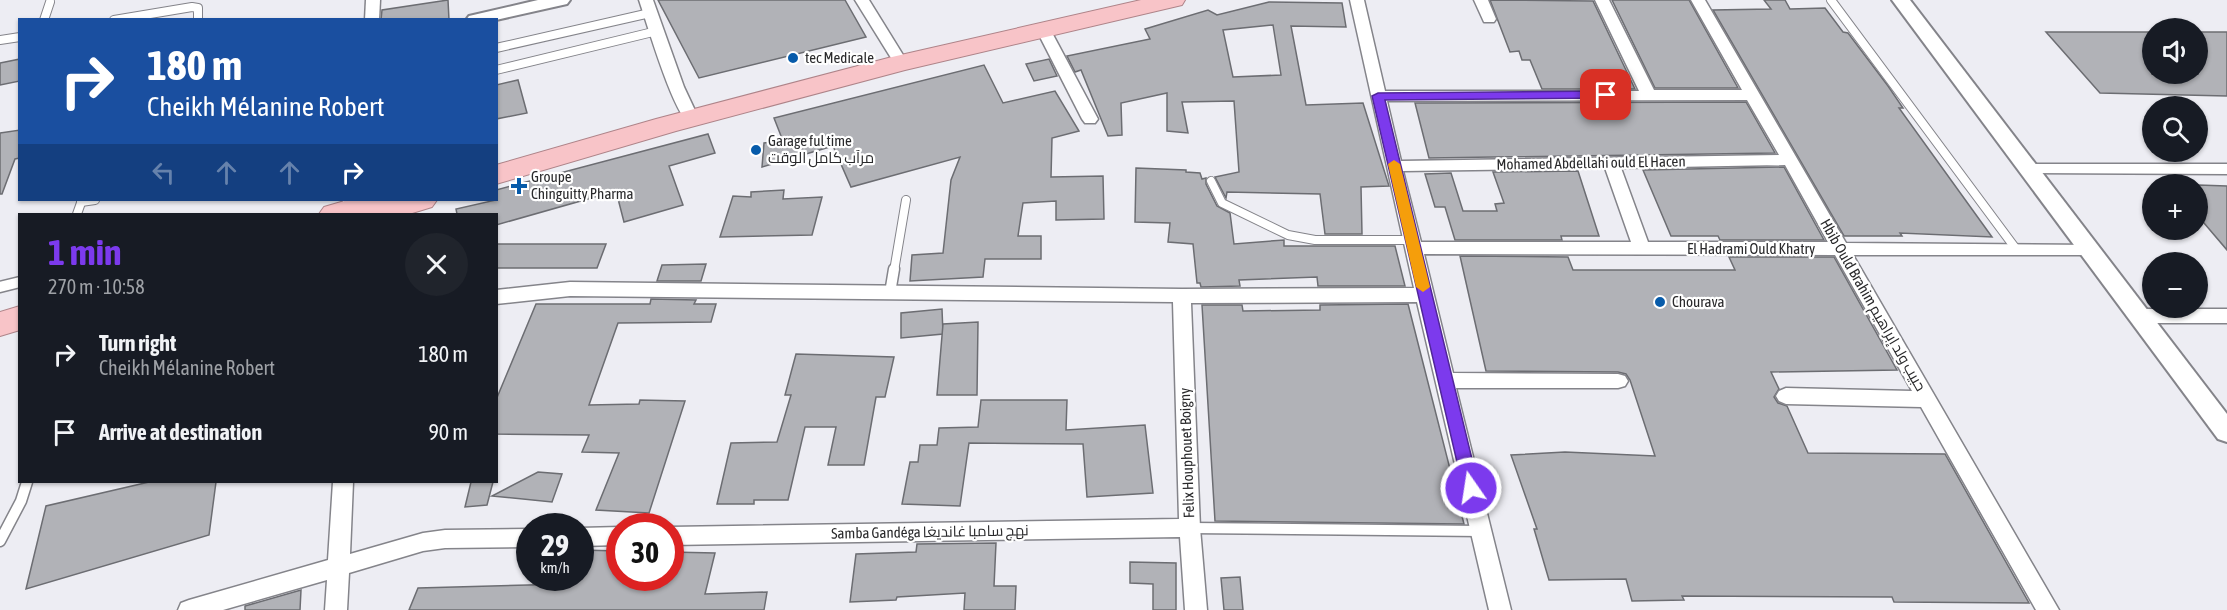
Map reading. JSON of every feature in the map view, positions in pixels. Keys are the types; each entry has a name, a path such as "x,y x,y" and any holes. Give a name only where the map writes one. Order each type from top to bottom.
{"highway":[{"path":"498,164 529,159 688,114 1127,0"},
{"path":"898,59 1173,0"},
{"path":"498,152 529,159"},
{"path":"498,174 529,159"},
{"path":"354,210 378,201"},
{"path":"354,210 415,201"},
{"path":"0,324 18,319"}],"street":[{"path":"372,18 373,0"},
{"path":"484,18 561,0"},
{"path":"862,0 898,59"},
{"path":"1357,0 1394,166 1500,610"},
{"path":"1481,0 1489,19"},
{"path":"1602,0 1649,95"},
{"name":"Hbib Ould Brahim حبيب ولد إبراهيم","path":"1698,0 2048,610"},
{"path":"1901,0 2227,432"},
{"path":"648,6 688,114"},
{"path":"1043,29 1090,118"},
{"path":"1378,96 1751,95"},
{"name":"Mohamed Abdellahi ould El Hacen","path":"1394,166 1789,160"},
{"path":"1611,163 1642,249"},
{"path":"2028,169 2227,169"},
{"name":"El Hadrami Ould Khatry","path":"1413,244 1642,249 2088,249"},
{"path":"498,297 570,289 1182,296 1425,295"},
{"name":"Felix Houphouet Boigny","path":"1182,296 1190,528 1196,610"},
{"path":"2139,316 2227,316"},
{"path":"1445,380 1618,381"},
{"path":"1786,396 1928,399"},
{"path":"336,610 343,483"},
{"name":"Samba Gandéga نهج سامبا غانديغا","path":"684,536 1190,528"},
{"path":"189,610 423,542 445,539 516,538"}],"lane":[{"path":"1831,0 2016,249"},
{"path":"45,18 50,2"},
{"path":"498,47 648,6"},
{"path":"126,18 192,7 198,8 198,18"},
{"path":"498,70 657,31"},
{"path":"0,40 18,36"},
{"path":"1211,181 1222,203 1288,235 1315,240 1413,244"},
{"path":"890,292 906,200"},
{"path":"0,287 18,282"},
{"path":"0,541 21,501 27,483"},
{"path":"1190,528 1481,531"}],"building":[{"path":"448,0 449,18 381,18 382,10"},
{"path":"658,0 845,0 866,37 699,78"},
{"path":"1490,0 1593,1 1635,89 1542,89 1530,60 1522,60 1519,51 1510,52"},
{"path":"1612,0 1689,0 1738,88 1655,88"},
{"path":"1764,0 1785,0 1790,9 1825,8 1843,32 1848,33 1888,86 1903,108 1899,108 1992,237 1900,233 1902,236 1844,236 1713,10 1771,9"},
{"path":"1269,2 1342,3 1346,27 1291,26 1306,105 1363,103 1389,186 1361,187 1362,234 1325,234 1320,194 1227,192 1226,198 1215,177 1239,172 1234,101 1182,102 1188,133 1167,131 1167,93 1121,103 1122,135 1108,136 1081,70 1075,72 1067,56 1150,39 1145,29 1208,10 1217,15","holes":["1273,25 1281,75 1233,77 1223,30"]},
{"path":"2046,32 2142,32 2142,84 2208,84 2208,32 2227,32 2227,96 2100,93"},
{"path":"18,59 18,81 0,85 0,63"},
{"path":"1049,59 1057,76 1034,81 1026,64"},
{"path":"984,65 1003,103 1055,91 1079,131 1052,138 1051,177 1103,176 1104,219 1056,220 1056,201 1023,203 1018,236 1041,236 1041,259 985,259 983,277 910,281 912,255 943,253 951,180 960,157 851,187 833,146 762,167 764,143 783,141 774,118"},
{"path":"518,80 527,113 498,119 498,85"},
{"path":"1746,102 1775,153 1429,158 1415,103"},
{"path":"18,130 18,158 15,159 2,194 0,194 0,133"},
{"path":"708,134 715,153 669,166 683,205 624,222 616,191 498,224 498,213 457,213 456,209 498,201 498,189"},
{"path":"1784,167 1824,240 1720,240 1718,236 1671,236 1643,170"},
{"path":"1136,168 1186,170 1186,172 1200,173 1202,179 1206,178 1206,184 1217,206 1230,213 1234,244 1284,240 1284,246 1395,246 1405,286 1318,286 1317,277 1239,280 1240,286 1201,287 1200,283 1197,283 1193,244 1168,242 1170,223 1135,222"},
{"path":"1578,171 1599,236 1561,236 1562,240 1455,240 1445,207 1435,207 1425,174 1451,173 1463,211 1497,211 1495,204 1504,203 1493,172"},
{"path":"2208,185 2227,186 2227,250 2208,228"},
{"path":"784,190 783,199 822,197 812,235 720,237 733,196 751,197 751,192"},
{"path":"498,244 606,244 597,268 498,268"},
{"path":"1460,256 1568,257 1573,270 1735,270 1729,257 1834,257 1897,370 1771,372 1779,389 1774,397 1778,403 1787,406 1808,453 1945,454 2029,603 1894,602 1892,597 1682,596 1684,600 1632,601 1626,579 1549,580 1534,529 1537,529 1511,455 1565,452 1655,456 1626,374 1618,372 1486,371"},
{"path":"706,264 701,281 657,281 662,265"},
{"path":"651,299 696,300 694,304 716,304 711,322 618,323 589,405 639,404 640,400 685,401 649,513 596,510 619,453 582,452 589,435 498,434 498,395 536,304 650,304"},
{"path":"1408,304 1464,524 1215,521 1202,305 1242,305 1243,311 1320,310 1320,305"},
{"path":"942,309 943,334 901,338 901,313"},
{"path":"978,322 977,395 937,395 943,324"},
{"path":"796,354 894,357 885,397 876,397 864,465 828,465 836,427 805,427 788,500 754,500 754,504 717,504 731,443 777,442 791,395 785,395"},
{"path":"981,400 1067,400 1066,430 1145,425 1153,493 1087,497 1083,444 969,443 960,506 902,504 910,462 918,462 920,445 937,445 939,428 978,427"},
{"path":"538,472 562,474 552,502 492,496"},
{"path":"145,483 216,483 209,535 26,589 46,506"},
{"path":"471,483 493,483 487,505 465,507"},
{"path":"996,543 994,586 1016,586 1015,610 964,610 965,593 850,602 856,554 916,552 917,544"},
{"path":"594,550 606,551 606,591 684,591 684,552 715,553 705,594 767,592 764,610 409,610 418,588 516,585 516,591 594,591"},
{"path":"1130,562 1176,563 1176,610 1153,610 1153,584 1130,583"},
{"path":"1240,577 1243,610 1224,610 1221,578"},
{"path":"301,590 300,610 245,610 245,606"}],"slow traffic":[{"path":"1394,164 1423,287"}],"place":[{"name":"tec Medicale","path":"793,58"},
{"name":"Garage ful time مرآب كامل الوقت","path":"756,150"},
{"name":"Groupe Chinguitty Pharma","path":"519,186"},
{"name":"Chourava","path":"1660,302"}],"route":[{"path":"1471,488 1378,96 1606,95"}]}
